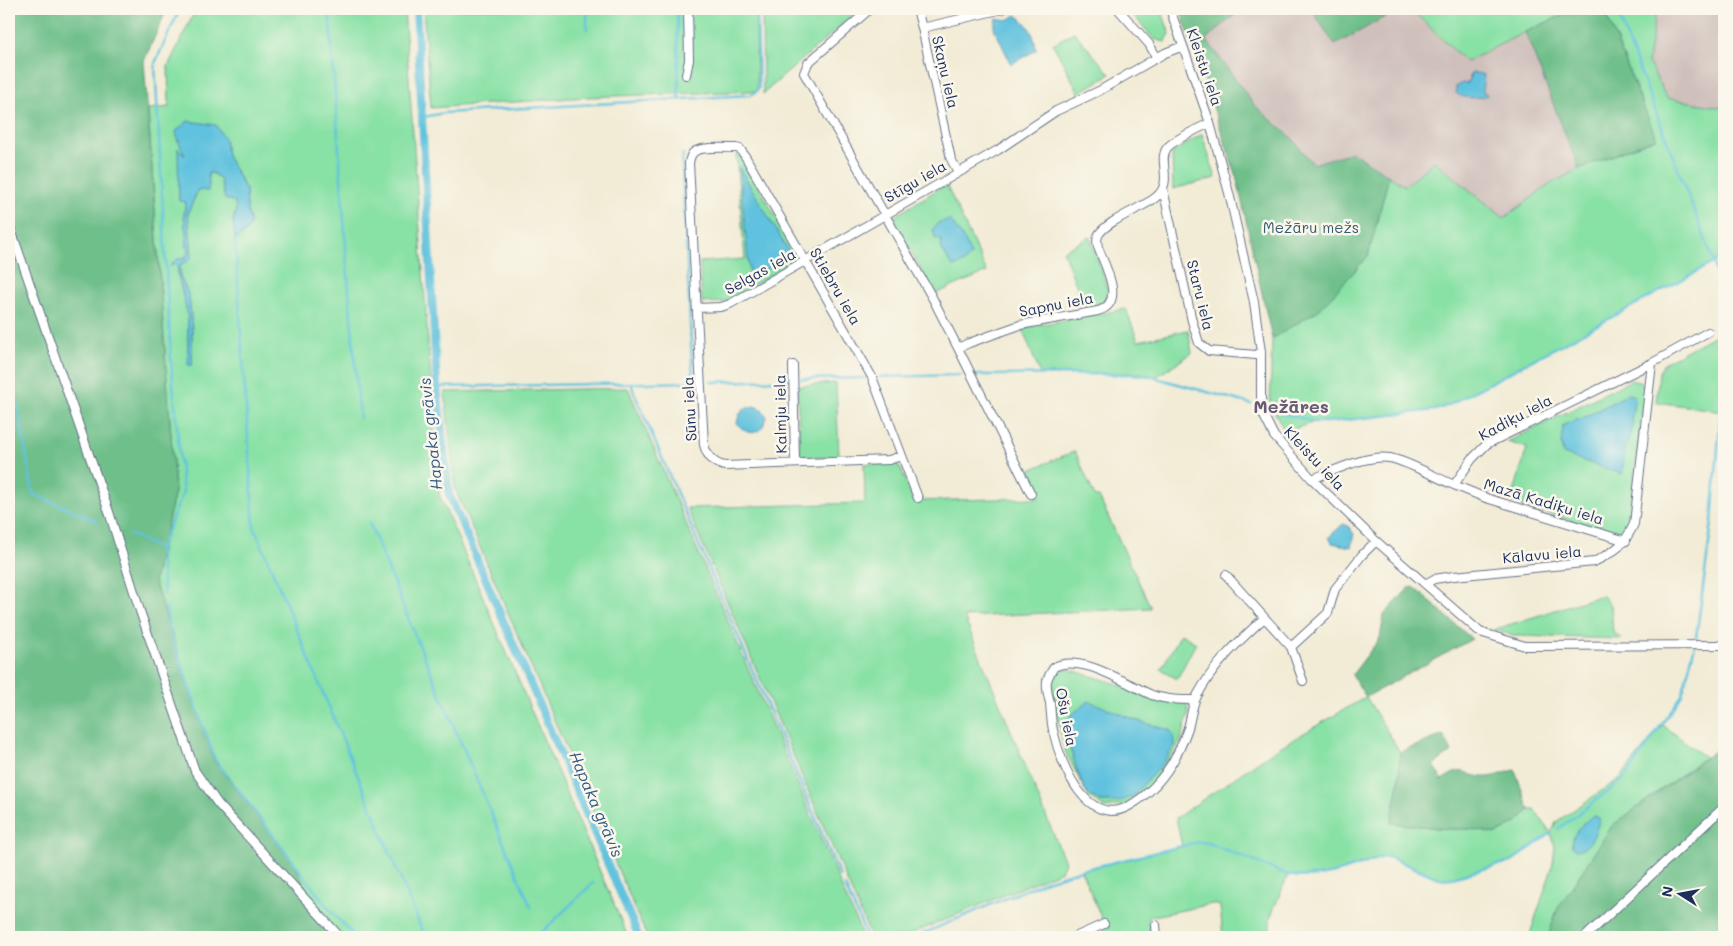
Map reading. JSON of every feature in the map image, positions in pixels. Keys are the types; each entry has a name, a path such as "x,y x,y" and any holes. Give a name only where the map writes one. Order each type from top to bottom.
{"street":[{"path":"686,75 689,60 688,9"},
{"name":"Stīgu iela","path":"870,9 808,63 804,73 885,215 1011,142 1045,117 1087,97 1165,53 1183,46"},
{"path":"917,9 922,28"},
{"name":"Skaņu iela","path":"958,172 951,158 922,28 1003,9"},
{"path":"1118,9 1149,44 1157,58"},
{"name":"Kleistu iela","path":"1170,9 1210,123 1229,193 1254,302 1260,352 1261,410 1274,436 1312,479 1376,541 1480,632 1525,646 1724,645"},
{"path":"1163,189 1166,149 1210,123"},
{"name":"Stiebru iela","path":"689,163 691,155 697,150 740,149 745,156 872,377 918,498"},
{"name":"Sūnu iela","path":"689,163 704,445 706,452 715,462 725,466 889,460 902,456"},
{"name":"Sapņu iela","path":"958,348 1014,326 1098,311 1108,307 1113,299 1113,291 1098,247 1099,234 1108,226 1155,198 1163,189"},
{"name":"Staru iela","path":"1163,189 1192,321 1199,343 1209,351 1256,355 1260,352"},
{"path":"885,215 933,299 1031,494"},
{"name":"Selgas iela","path":"697,308 730,304 885,215"},
{"path":"9,224 110,512 140,611 195,770 218,804 340,937"},
{"name":"Kadiķu iela","path":"1454,485 1472,459 1487,444 1652,363 1708,332"},
{"path":"1626,541 1634,524 1652,363"},
{"name":"Kalmju iela","path":"793,365 795,463"},
{"path":"1312,479 1367,459 1388,458 1454,485"},
{"name":"Mazā Kadiķu iela","path":"1454,485 1486,498 1626,541"},
{"path":"1290,647 1328,613 1335,589 1362,555 1376,541"},
{"name":"Kālavu iela","path":"1425,584 1434,579 1454,576 1594,562 1608,555 1626,541"},
{"path":"1226,575 1290,647 1303,681"},
{"name":"Ošu iela","path":"1195,700 1157,696 1091,667 1067,663 1054,667 1047,682 1054,734 1061,758 1075,786 1090,804 1106,811 1119,810 1130,806 1165,775 1180,750 1195,700 1215,666 1264,618"},
{"path":"1585,937 1724,807"},
{"path":"1075,937 1104,924"},
{"path":"1156,925 1157,937"}],"shaded area":[{"path":"1242,9 1311,9 1335,45 1399,9 1411,9 1466,62 1525,32 1579,169 1552,183 1504,218 1434,161 1405,186 1352,152 1313,164 1292,138 1254,105 1206,39"},
{"path":"1656,9 1724,9 1724,108 1667,98 1648,62"}],"green space":[{"path":"9,9 167,9 144,61 175,492 154,581 214,760 295,865 329,937 9,937"},
{"path":"196,9 404,9 439,494 628,937 329,937 295,865 214,760 154,581 175,492 148,109 169,107 168,66","holes":["177,140 225,140 227,156 246,190 247,210 251,223 245,233 235,239 233,220 236,212 235,202 223,187 220,178 212,173 208,173 209,185 198,190 188,213 192,256 180,264 180,276 189,296 192,329 192,365 188,350 188,316 177,264 188,254 184,215 186,201 179,201 179,149 185,158 182,145"]},
{"path":"423,9 756,9 757,91 587,97 431,108"},
{"path":"762,9 860,9 763,94"},
{"path":"1128,9 1161,9 1170,34 1165,42 1154,39"},
{"name":"Mežāru mežs","path":"1180,9 1242,9 1206,39 1254,105 1292,138 1313,164 1352,152 1389,176 1368,256 1320,309 1272,339 1236,175"},
{"path":"1311,9 1399,9 1335,45"},
{"path":"1411,9 1576,9 1466,62"},
{"path":"1576,9 1604,9 1656,138 1579,169 1525,32"},
{"path":"1604,9 1656,9 1648,62 1667,98 1724,108 1724,257 1449,405 1435,410 1315,422 1285,432 1270,403 1272,339 1320,309 1368,256 1389,176 1405,186 1434,161 1504,218 1552,183 1579,169 1656,138"},
{"path":"1074,32 1110,74 1079,93 1053,44"},
{"path":"1202,134 1216,178 1173,189 1172,153"},
{"path":"736,155 740,155 800,258 725,302 702,303 700,262 745,259"},
{"path":"946,184 987,272 935,294 892,218"},
{"path":"1090,237 1108,290 1102,304 1085,308 1063,251"},
{"path":"1126,309 1138,341 1188,330 1192,353 1156,377 1140,373 1040,374 1022,328"},
{"path":"1724,330 1723,411 1656,402 1659,372 1664,363"},
{"path":"1631,380 1642,383 1645,390 1628,524 1623,534 1616,535 1511,502 1527,448 1507,442"},
{"path":"836,383 839,457 800,458 797,386"},
{"path":"628,388 863,937 647,937 455,489 445,392"},
{"path":"1075,451 1095,497 1099,497 1151,608 964,617 1065,862 1061,871 904,937 871,937 687,508 865,503 864,464 896,463 902,471 913,501 1037,498 1025,472"},
{"path":"1414,587 1472,639 1366,697 1352,675 1380,638 1384,615 1409,588"},
{"path":"1602,595 1611,605 1613,632 1622,639 1517,636 1493,630"},
{"path":"1181,634 1196,643 1177,679 1161,669"},
{"path":"1068,669 1115,683 1154,701 1186,703 1189,713 1180,743 1150,786 1128,804 1105,808 1088,796 1065,751 1055,705 1052,677 1058,670","holes":["1071,715 1126,716 1151,726 1160,726 1152,773 1133,795 1086,792 1078,774 1066,735"]},
{"path":"1366,697 1400,752 1399,783 1391,823 1449,829 1470,829 1496,834 1518,822 1529,810 1535,810 1551,833 1512,861 1452,878 1441,879 1389,857 1382,857 1324,875 1288,875 1270,918 1270,930 1262,930 1262,937 1223,937 1220,906 1212,904 1149,917 1150,937 1105,937 1104,924 1081,870 1182,846 1176,818 1275,750"},
{"path":"1663,725 1705,757 1612,826 1557,910 1548,937 1529,937 1552,868 1555,847 1551,833 1556,822 1619,779"},
{"path":"1443,735 1452,752 1433,765 1442,780 1460,771 1487,777 1515,770 1529,810 1518,822 1496,834 1470,829 1449,829 1391,823 1399,783 1400,752"},
{"path":"1724,744 1724,937 1548,937 1557,910 1612,826"}],"water":[{"path":"1016,15 1030,30 1036,50 1011,64 994,28 996,18 1008,20"},
{"path":"1472,72 1484,75 1482,91 1488,95 1467,98 1456,93 1456,87 1462,83 1467,84"},
{"path":"188,121 216,125 225,140 227,156 246,190 247,210 251,223 245,233 235,240 233,220 236,212 235,202 225,199 220,178 212,173 208,173 208,191 198,190 188,213 192,256 187,262 180,264 180,276 189,296 192,329 192,365 188,365 188,316 177,265 170,266 177,259 184,259 188,254 184,215 186,202 179,201 178,148 185,156 178,141 176,131"},
{"path":"739,167 789,252 788,256 750,279"},
{"path":"950,220 965,241 971,255 965,262 953,267 942,250 941,240 935,238 933,229 939,222"},
{"path":"1628,394 1635,396 1631,421 1634,424 1626,445 1622,474 1563,454 1561,443 1563,425 1585,417"},
{"path":"754,406 762,409 767,417 762,428 758,431 750,432 741,428 737,423 742,411"},
{"path":"1343,524 1348,526 1354,534 1351,547 1332,543 1329,537"},
{"path":"1089,701 1135,720 1170,730 1174,736 1175,745 1163,763 1133,796 1119,802 1100,802 1086,792 1078,774 1066,735 1071,715"},
{"path":"1592,816 1600,819 1594,834 1586,846 1576,850 1572,847 1573,838"}],"waterway":[{"path":"164,595 160,549 183,493 171,361 155,63 180,9"},
{"path":"329,9 350,306 360,418"},
{"name":"Hapaka grāvis","path":"416,9 437,387 449,494 639,937"},
{"path":"587,9 587,29"},
{"path":"677,9 679,99"},
{"path":"423,117 444,113 751,95 759,88 757,9"},
{"path":"1616,9 1714,262 1724,318"},
{"path":"437,387 693,382 682,166 683,154"},
{"path":"235,240 254,527 425,937"},
{"path":"1273,411 1315,422 1329,422 1435,410 1449,405 1724,257"},
{"path":"9,354 33,494 97,521"},
{"path":"1558,829 1624,779 1682,695 1695,645 1712,522 1724,371"},
{"path":"977,375 1130,374 1149,376 1251,404"},
{"path":"880,377 961,375"},
{"path":"801,379 867,378"},
{"path":"711,382 786,380"},
{"path":"632,384 840,876"},
{"path":"369,522 531,907"},
{"path":"130,534 160,549"},
{"path":"166,607 170,633 215,759 330,910 355,937"},
{"path":"915,937 1046,881 1081,870 1199,842 1208,843 1288,875 1300,877 1336,873 1382,857 1389,857 1441,879 1452,878 1512,861 1551,833"},
{"path":"537,937 593,883"},
{"path":"845,886 867,937"}],"district":[{"name":"Mežāres","path":"1291,406"}]}
